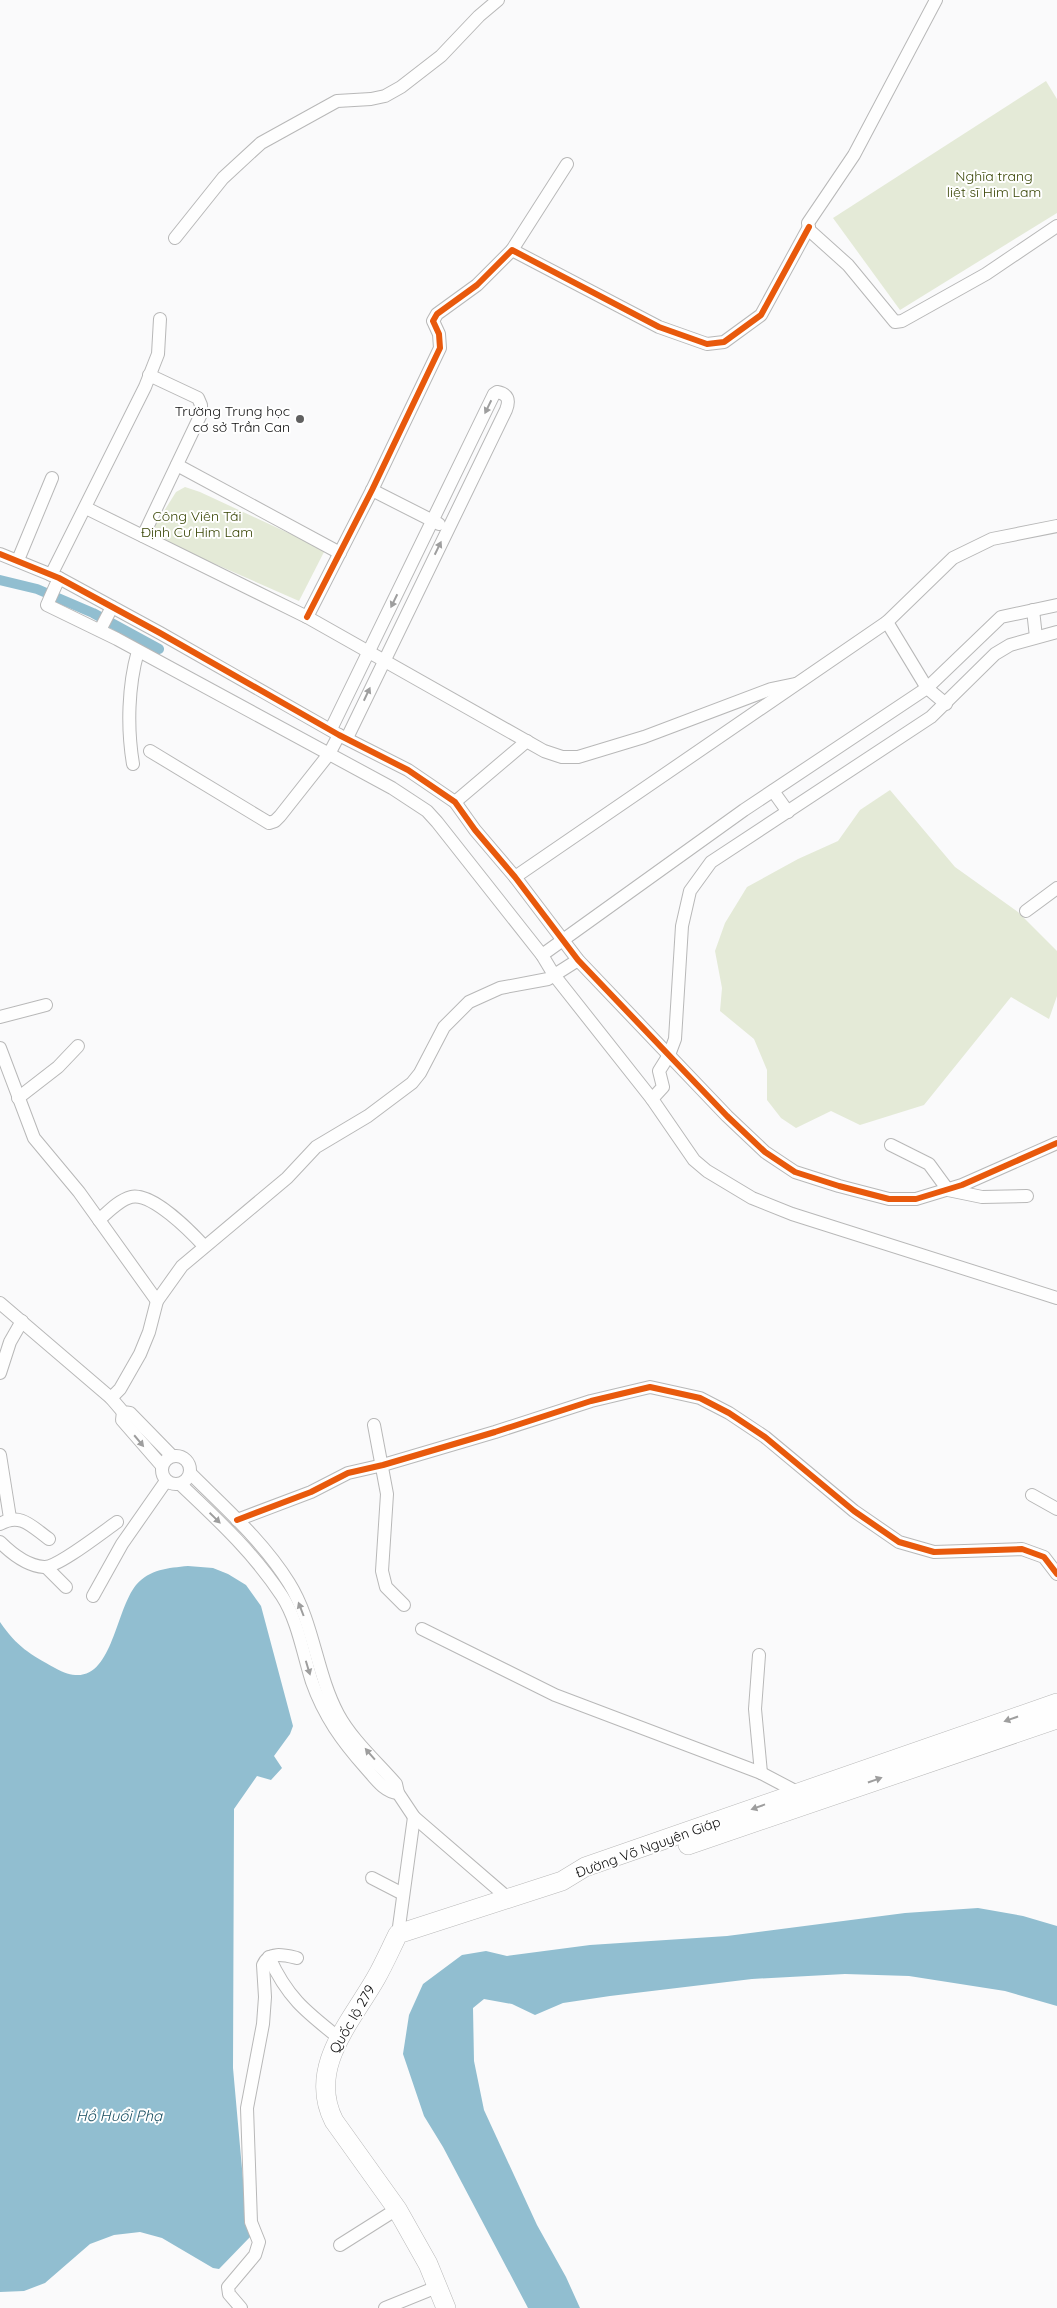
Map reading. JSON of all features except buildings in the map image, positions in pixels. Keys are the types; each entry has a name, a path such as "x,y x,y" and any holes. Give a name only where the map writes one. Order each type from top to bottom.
{"highway":[{"name":"Đường Võ Nguyên Giáp","path":"791,1800 1057,1703"},
{"name":"Đường Võ Nguyên Giáp","path":"509,1899 562,1880 585,1867 791,1800 1057,1719"},
{"path":"398,1934 509,1899"},
{"name":"Quốc lộ 279","path":"398,1934 375,1979 338,2038 328,2063 326,2071 329,2110 397,2209 415,2239 446,2308"}],"street":[{"path":"175,238 223,178 261,143 337,100 371,99 385,96 401,87 441,56 479,16 498,0"},
{"path":"512,250 659,327 707,344 724,342 762,315 809,227 808,224 854,155 936,0"},
{"path":"307,617 372,490 440,348 439,334 433,321 437,314 477,285 512,250 566,164"},
{"path":"809,227 812,234 848,265 895,322 902,321 986,274 1057,226"},
{"path":"160,319 158,354 55,577 50,599 105,620 250,682 339,734 408,770 455,802 474,830 514,877 578,960 765,1152 795,1172 889,1199 916,1199 948,1190 1057,1143"},
{"path":"143,536 201,414 202,405 198,398 149,375"},
{"path":"150,751 269,823 275,821 280,816 329,754 383,660 509,404 508,398 502,393 494,394 369,652 339,734"},
{"path":"177,465 340,554"},
{"path":"18,560 52,478"},
{"path":"372,490 448,528"},
{"path":"86,508 307,617 526,742 562,757 578,757 644,737 771,689 795,684"},
{"path":"514,877 887,622 944,565 971,548 992,539 1057,526"},
{"path":"0,554 55,577 138,651 392,788 427,811 652,1099 694,1160 707,1171 752,1198 792,1214 1057,1298"},
{"path":"652,1099 663,1087 659,1071 669,1054 678,1021 682,926 690,891 711,862 782,803 930,690 1001,617 1034,614 1057,605"},
{"path":"1034,614 1036,635"},
{"path":"887,622 930,690 945,704"},
{"path":"542,956 564,940 782,803 931,717 994,654 1010,644 1036,635 1057,632"},
{"path":"133,764 130,730 131,694 138,651"},
{"path":"455,802 526,742"},
{"path":"1026,911 1057,888"},
{"path":"111,1398 120,1389 140,1354 149,1332 157,1301 182,1266 287,1178 316,1147 368,1116 412,1083 420,1073 444,1027 469,1002 500,988 539,982 578,960"},
{"path":"0,1017 46,1005"},
{"path":"18,1098 58,1067 78,1046"},
{"path":"0,1048 34,1138 99,1220 157,1301"},
{"path":"891,1145 929,1164 948,1190 982,1198 1027,1196"},
{"path":"99,1220 120,1202 130,1197 138,1197 173,1216 204,1246"},
{"path":"0,1303 111,1398 123,1412 130,1413 172,1456"},
{"path":"0,1373 10,1342 22,1321"},
{"path":"237,1520 311,1492 348,1473 383,1466 591,1401 643,1388 660,1388 700,1398 730,1413 765,1437 854,1511 899,1542 934,1552 1022,1549 1044,1557 1056,1568"},
{"path":"123,1412 122,1420 162,1466 163,1477 166,1481 180,1484 186,1480 190,1473 190,1466 186,1459 180,1456 168,1458 162,1466"},
{"path":"374,1425 387,1494 382,1571 386,1587 404,1605"},
{"path":"0,1455 5,1521 20,1519 49,1540"},
{"path":"190,1473 237,1520 279,1568 290,1584 307,1624 338,1716 396,1784 398,1793 414,1817 509,1899"},
{"path":"93,1596 122,1544 166,1481"},
{"path":"180,1484 249,1551 267,1574 291,1614 312,1682 327,1718 343,1743 371,1774 389,1792 398,1793"},
{"path":"1032,1495 1057,1509"},
{"path":"0,1542 14,1554 32,1565 46,1567 63,1559 117,1522"},
{"path":"46,1567 66,1587"},
{"path":"422,1629 555,1696 761,1773 791,1800"},
{"path":"759,1655 755,1709 761,1773"},
{"path":"398,1934 414,1817"},
{"path":"372,1878 403,1894"},
{"path":"241,2308 229,2294 228,2288 255,2255 259,2242 251,2222 247,2108 263,2024 265,1997 262,1965 269,1957 279,1955 297,1958"},
{"path":"269,1957 286,1991 297,2004 338,2038"},
{"path":"340,2245 397,2209"},
{"path":"386,2308 437,2286"}],"green space":[{"name":"Nghĩa trang liệt sĩ Him Lam","path":"1046,81 1057,99 1057,213 900,310 833,218"},
{"name":"Công Viên Tái Định Cư Him Lam","path":"185,487 200,492 325,550 299,601 149,535 176,492"},
{"path":"890,790 955,867 1018,912 1057,951 1057,996 1049,1019 1011,997 924,1105 860,1125 831,1111 796,1128 781,1118 767,1100 767,1070 754,1039 720,1011 722,988 715,951 725,923 747,887 798,859 838,841 860,810"}],"water":[{"name":"Hồ Huổi Phạ","path":"188,1566 213,1568 228,1574 246,1585 261,1606 293,1726 290,1734 274,1756 282,1768 271,1780 257,1776 234,1809 233,2068 244,2191 251,2236 219,2269 213,2268 162,2238 140,2232 114,2235 90,2244 45,2283 24,2291 0,2292 0,1622 18,1644 46,1663 74,1675 88,1673 99,1664 108,1650 128,1598 136,1585 153,1572"},
{"path":"978,1908 1023,1916 1057,1926 1057,2006 1005,1991 909,1976 845,1974 752,1979 610,1996 563,2003 535,2015 512,2004 484,1999 473,2008 474,2061 484,2110 537,2225 566,2277 580,2308 528,2308 443,2147 424,2116 403,2054 409,2015 423,1984 462,1955 486,1951 507,1956 590,1945 727,1936 905,1913"}],"waterway":[{"path":"0,580 37,589 93,613 159,649"}],"cycle path":[{"path":"307,617 372,490 440,348 439,334 433,321 437,314 477,285 512,250 659,327 707,344 724,342 761,315 809,227"},
{"path":"0,554 59,578 160,633 339,735 408,770 455,802 578,960 727,1116 765,1152 795,1172 889,1199 916,1199 962,1185 1057,1143"},
{"path":"237,1520 311,1492 348,1473 383,1465 495,1432 591,1401 650,1387 700,1398 729,1413 765,1437 854,1511 899,1542 934,1552 1022,1549 1044,1557 1057,1574"}],"place":[{"name":"Trường Trung học cơ sở Trần Can","path":"300,419"}]}
